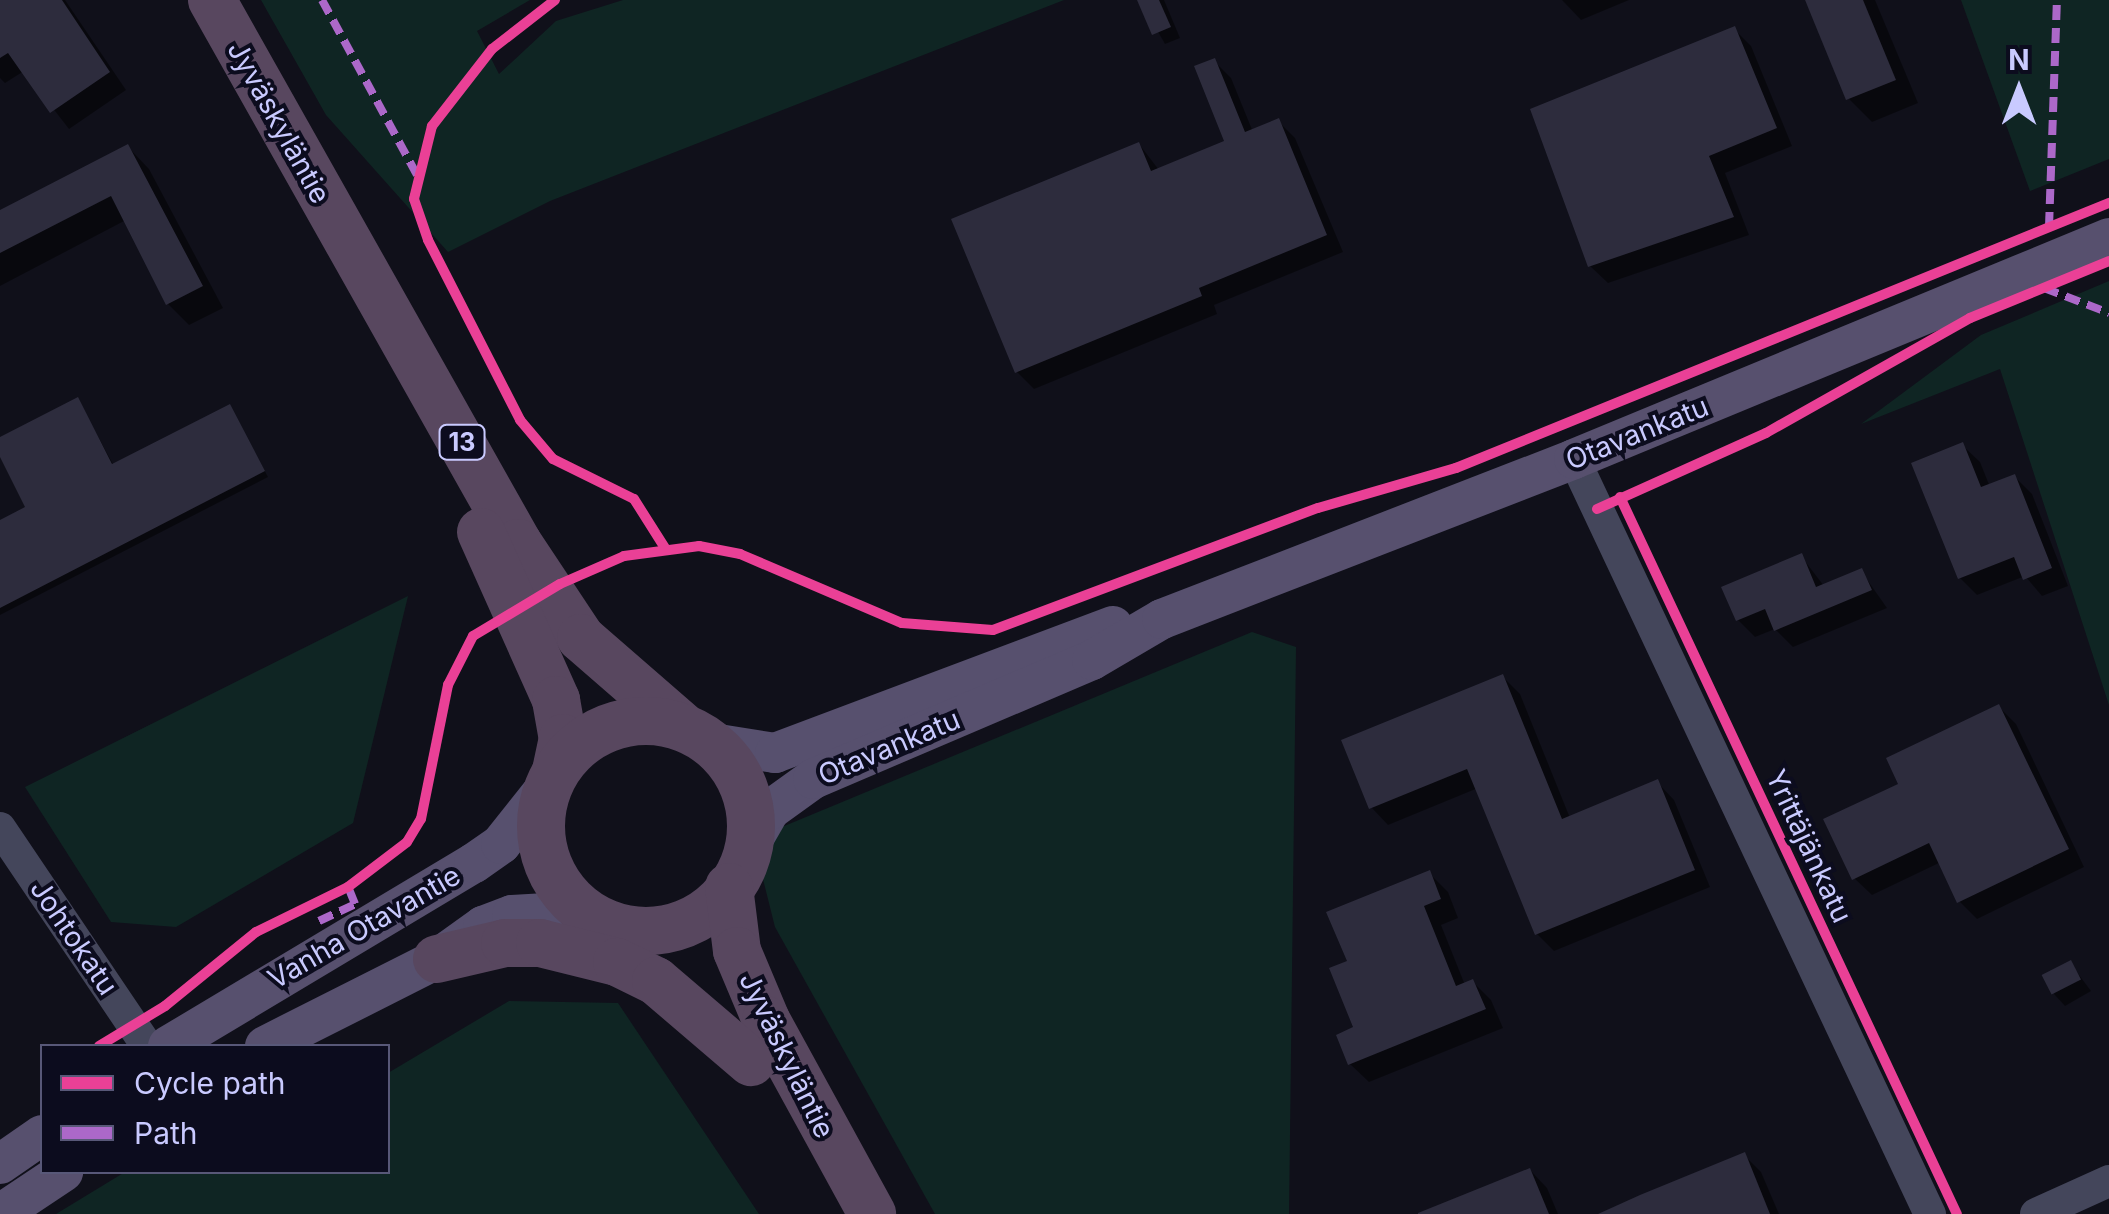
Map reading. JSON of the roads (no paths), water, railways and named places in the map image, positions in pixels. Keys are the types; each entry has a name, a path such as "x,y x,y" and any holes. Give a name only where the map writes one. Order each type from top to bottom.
{"highway":[{"name":"Jyväskyläntie","path":"212,0 518,544 581,638 696,734"},
{"name":"Jyväskyläntie","path":"346,244 536,648 562,719 550,780"},
{"path":"550,780 580,740 606,726 643,720 696,734"},
{"name":"13","path":"696,734 736,767 745,790 738,869"},
{"name":"13","path":"550,780 548,847 558,879 581,911"},
{"name":"Jyväskyläntie","path":"738,869 737,951 766,1020 872,1214"},
{"path":"581,911 632,935 691,926 738,869"},
{"name":"Jyväskyläntie","path":"632,935 709,997 842,1214"},
{"path":"437,959 505,942 540,943 617,962 656,981 751,1062"}],"main road":[{"name":"Otavankatu","path":"738,869 770,810 813,779 1092,660 1162,619 1574,460 2109,238"},
{"name":"Otavankatu","path":"696,734 775,752 1103,628 1162,619"},
{"name":"Vanha Otavantie","path":"171,1044 474,863 501,844 550,780"},
{"name":"Vanha Otavantie","path":"269,1044 437,959 460,937 512,915 581,911"},
{"path":"0,1164 40,1135"},
{"path":"0,1214 60,1174"}],"street":[{"name":"Yrittäjänkatu","path":"1574,460 1930,1214"},
{"name":"Johtokatu","path":"0,828 147,1044"},
{"path":"2036,1214 2109,1180"}]}
